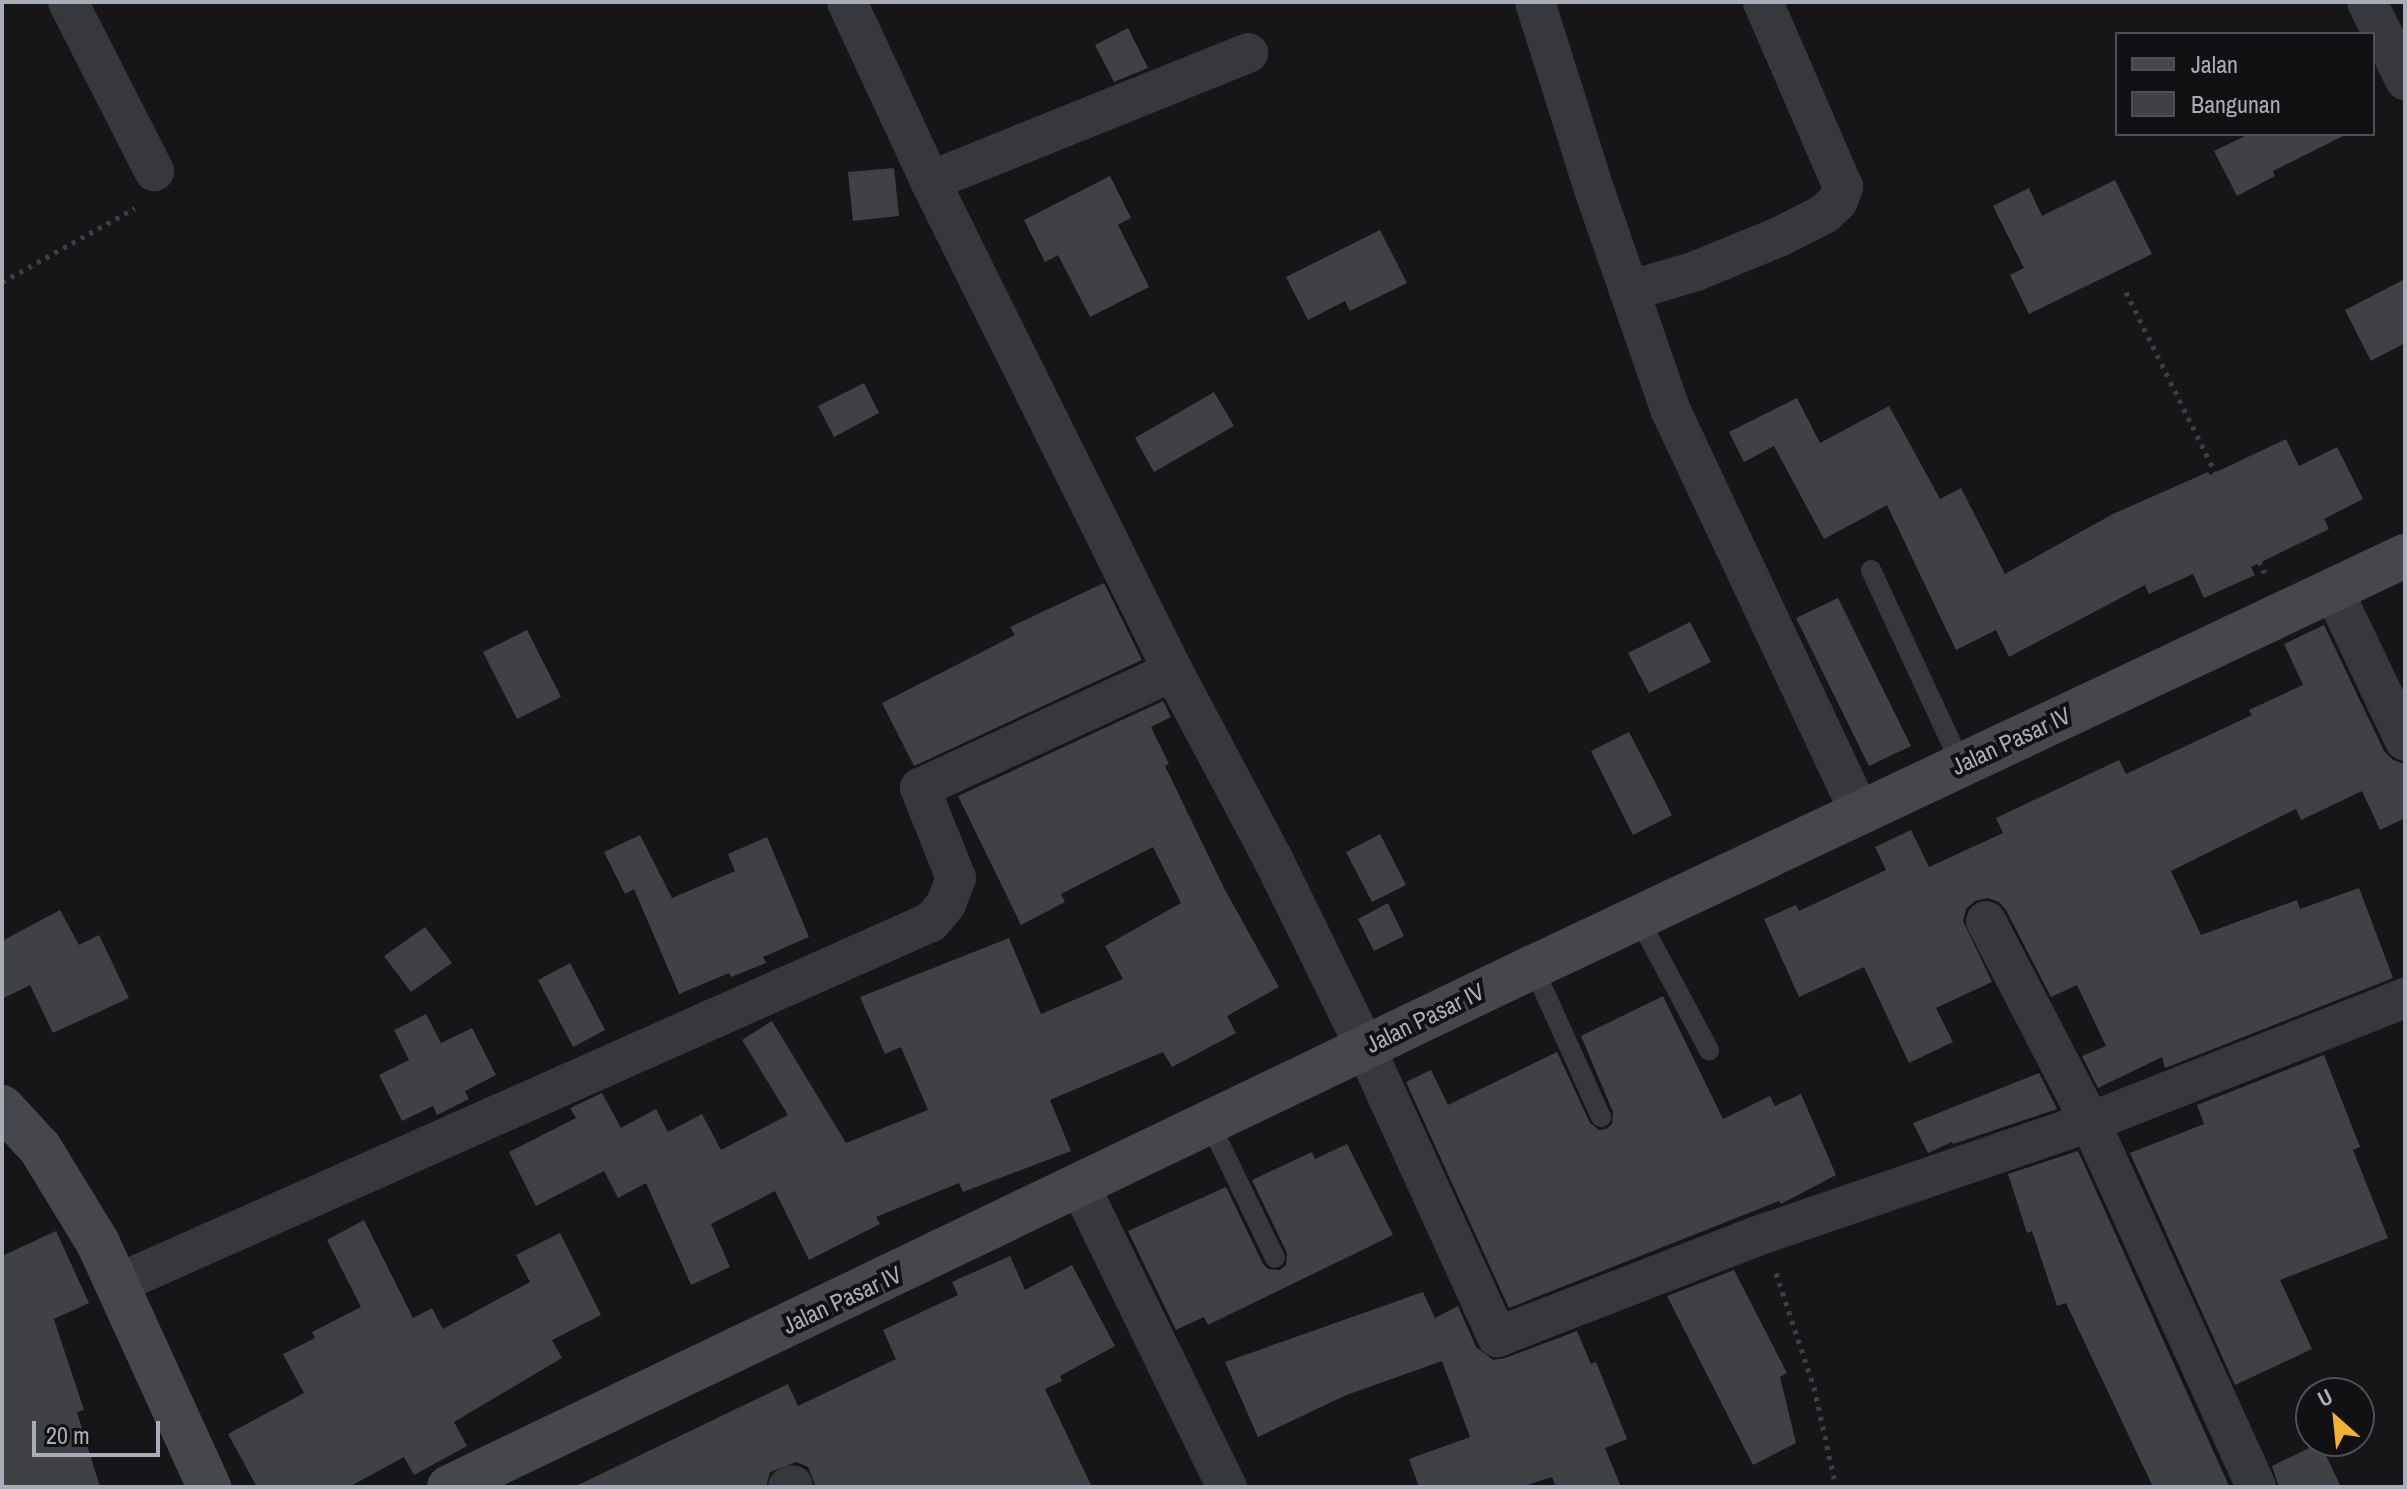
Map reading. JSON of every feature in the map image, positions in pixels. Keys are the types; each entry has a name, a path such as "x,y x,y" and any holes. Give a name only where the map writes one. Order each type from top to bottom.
{"street":[{"path":"68,2 154,171"},
{"path":"847,2 930,181 1173,671 1273,859 1365,1047 1497,1337 1763,1234 2090,1122 2405,998"},
{"path":"1535,2 1670,409 1861,814"},
{"path":"1629,291 1696,271 1781,236 1824,214 1838,201 1843,187 1763,2"},
{"path":"2367,2 2405,80"},
{"path":"930,181 1248,53"},
{"name":"Jalan Pasar IV","path":"449,1487 1533,967 2405,556"},
{"path":"2333,590 2405,741"},
{"path":"117,1284 931,922 946,904 956,878 920,788 1173,671"},
{"path":"1986,921 2090,1122 2256,1487"},
{"path":"2,1107 40,1148 67,1188 117,1284 209,1487"},
{"path":"1080,1186 1227,1487"}],"lane":[{"path":"1871,570 1961,764"},
{"path":"1639,919 1709,1050"},
{"path":"1533,967 1601,1117"},
{"path":"1209,1122 1275,1258"}],"path":[{"path":"2,282 147,201 158,184 154,171"},
{"path":"2126,292 2285,614"},
{"path":"1763,1234 1814,1387 1836,1487"}],"building":[{"path":"1128,28 1148,68 1114,82 1095,45"},
{"path":"2245,136 2343,136 2273,171 2275,176 2237,196 2214,151"},
{"path":"894,168 899,216 853,221 848,172"},
{"path":"1110,176 1131,218 1118,225 1149,287 1090,317 1058,255 1045,262 1024,220"},
{"path":"2115,180 2152,254 2029,314 2010,275 2024,268 1993,206 2029,188 2042,216"},
{"path":"1380,230 1407,283 1350,311 1345,301 1308,320 1286,277"},
{"path":"2405,279 2405,343 2371,361 2345,310"},
{"path":"864,383 879,413 834,437 818,406"},
{"path":"1214,392 1234,426 1154,472 1135,438"},
{"path":"1797,398 1820,443 1889,406 1940,499 1961,488 2005,574 2113,514 2208,472 2210,475 2286,439 2299,466 2337,447 2363,499 2324,519 2329,529 2251,567 2255,575 2204,598 2193,574 2149,594 2145,585 2009,657 1996,630 1956,650 1887,505 1824,539 1774,446 1744,462 1729,432"},
{"path":"1104,583 1142,660 914,766 882,703 1015,635 1010,627"},
{"path":"1838,598 1911,746 1869,766 1796,618"},
{"path":"1690,622 1711,662 1649,693 1628,653"},
{"path":"2324,625 2384,751 2393,760 2405,764 2405,818 2380,830 2362,791 2301,820 2296,809 2171,871 2201,935 2297,900 2300,909 2359,888 2393,978 2165,1068 2162,1057 2098,1088 2082,1056 2106,1046 2077,985 2051,997 2006,910 1999,902 1988,898 1975,901 1966,909 1963,921 1992,982 1936,1008 1953,1042 1909,1063 1864,967 1799,997 1764,919 1796,905 1799,911 1886,870 1875,847 1911,830 1929,867 2003,833 1996,818 2119,760 2126,774 2252,715 2249,710 2303,685 2284,644"},
{"path":"527,630 561,697 517,719 483,652"},
{"path":"1163,701 1171,717 1151,727 1169,764 1165,766 1224,888 1279,987 1227,1016 1236,1033 1172,1067 1163,1052 1050,1100 1071,1151 963,1192 959,1183 876,1217 880,1224 809,1260 775,1191 711,1224 730,1267 691,1285 646,1183 618,1198 604,1171 536,1206 509,1152 576,1118 570,1108 602,1093 621,1128 656,1109 668,1132 702,1114 721,1150 788,1115 742,1040 772,1021 846,1143 928,1110 901,1047 885,1054 860,997 1009,938 1041,1014 1123,979 1105,946 1181,903 1153,847 1061,894 1065,902 1021,925 958,796"},
{"path":"1629,732 1672,815 1633,835 1591,751"},
{"path":"1380,834 1406,885 1372,902 1346,852"},
{"path":"640,835 672,898 735,871 728,854 767,837 809,937 763,957 766,963 731,977 729,973 679,994 634,889 625,894 604,852"},
{"path":"1388,903 1404,936 1374,951 1358,919"},
{"path":"60,910 79,945 99,935 129,998 53,1033 30,985 2,999 2,941"},
{"path":"425,927 452,963 411,992 384,956"},
{"path":"570,963 605,1030 573,1047 538,980"},
{"path":"1663,996 1723,1119 1770,1096 1775,1106 1801,1094 1836,1175 1781,1204 1779,1201 1509,1308 1406,1082 1431,1070 1448,1105 1557,1052 1590,1123 1599,1130 1606,1129 1612,1124 1613,1112 1581,1036"},
{"path":"426,1014 441,1043 472,1028 496,1075 465,1091 469,1099 437,1115 433,1106 402,1121 379,1075 409,1060 394,1030"},
{"path":"2324,1055 2360,1147 2353,1150 2388,1238 2280,1280 2312,1349 2235,1385 2130,1153 2204,1124 2197,1105"},
{"path":"2039,1073 2057,1109 1952,1142 1928,1153 1913,1123"},
{"path":"1347,1144 1393,1235 1208,1325 1204,1317 1176,1330 1128,1231 1226,1187 1263,1264 1268,1269 1280,1270 1286,1265 1287,1253 1252,1180 1312,1152 1315,1159"},
{"path":"2078,1151 2231,1487 2153,1487 2066,1303 2057,1306 2032,1231 2027,1233 2008,1174"},
{"path":"364,1220 413,1318 432,1308 443,1329 530,1282 516,1255 560,1233 601,1315 552,1340 562,1358 454,1422 467,1446 414,1475 404,1457 349,1487 257,1487 228,1434 304,1393 283,1354 315,1338 312,1332 361,1307 327,1240"},
{"path":"56,1231 89,1303 54,1319 84,1410 77,1412 100,1487 2,1487 2,1256"},
{"path":"1010,1256 1025,1290 1072,1265 1115,1346 1060,1376 1062,1381 1045,1389 1092,1487 816,1487 808,1467 796,1462 770,1472 766,1487 574,1487 788,1384 798,1406 896,1359 883,1330 958,1295 952,1282"},
{"path":"1734,1270 1787,1373 1780,1377 1796,1443 1753,1465 1667,1296"},
{"path":"1423,1292 1435,1318 1458,1306 1476,1347 1493,1360 1577,1331 1591,1364 1596,1362 1627,1439 1605,1448 1621,1487 1556,1487 1552,1477 1521,1487 1419,1487 1409,1459 1470,1437 1442,1361 1344,1396 1258,1437 1225,1362"},
{"path":"2295,1455 2327,1457 2341,1487 2279,1487 2272,1466"}]}
